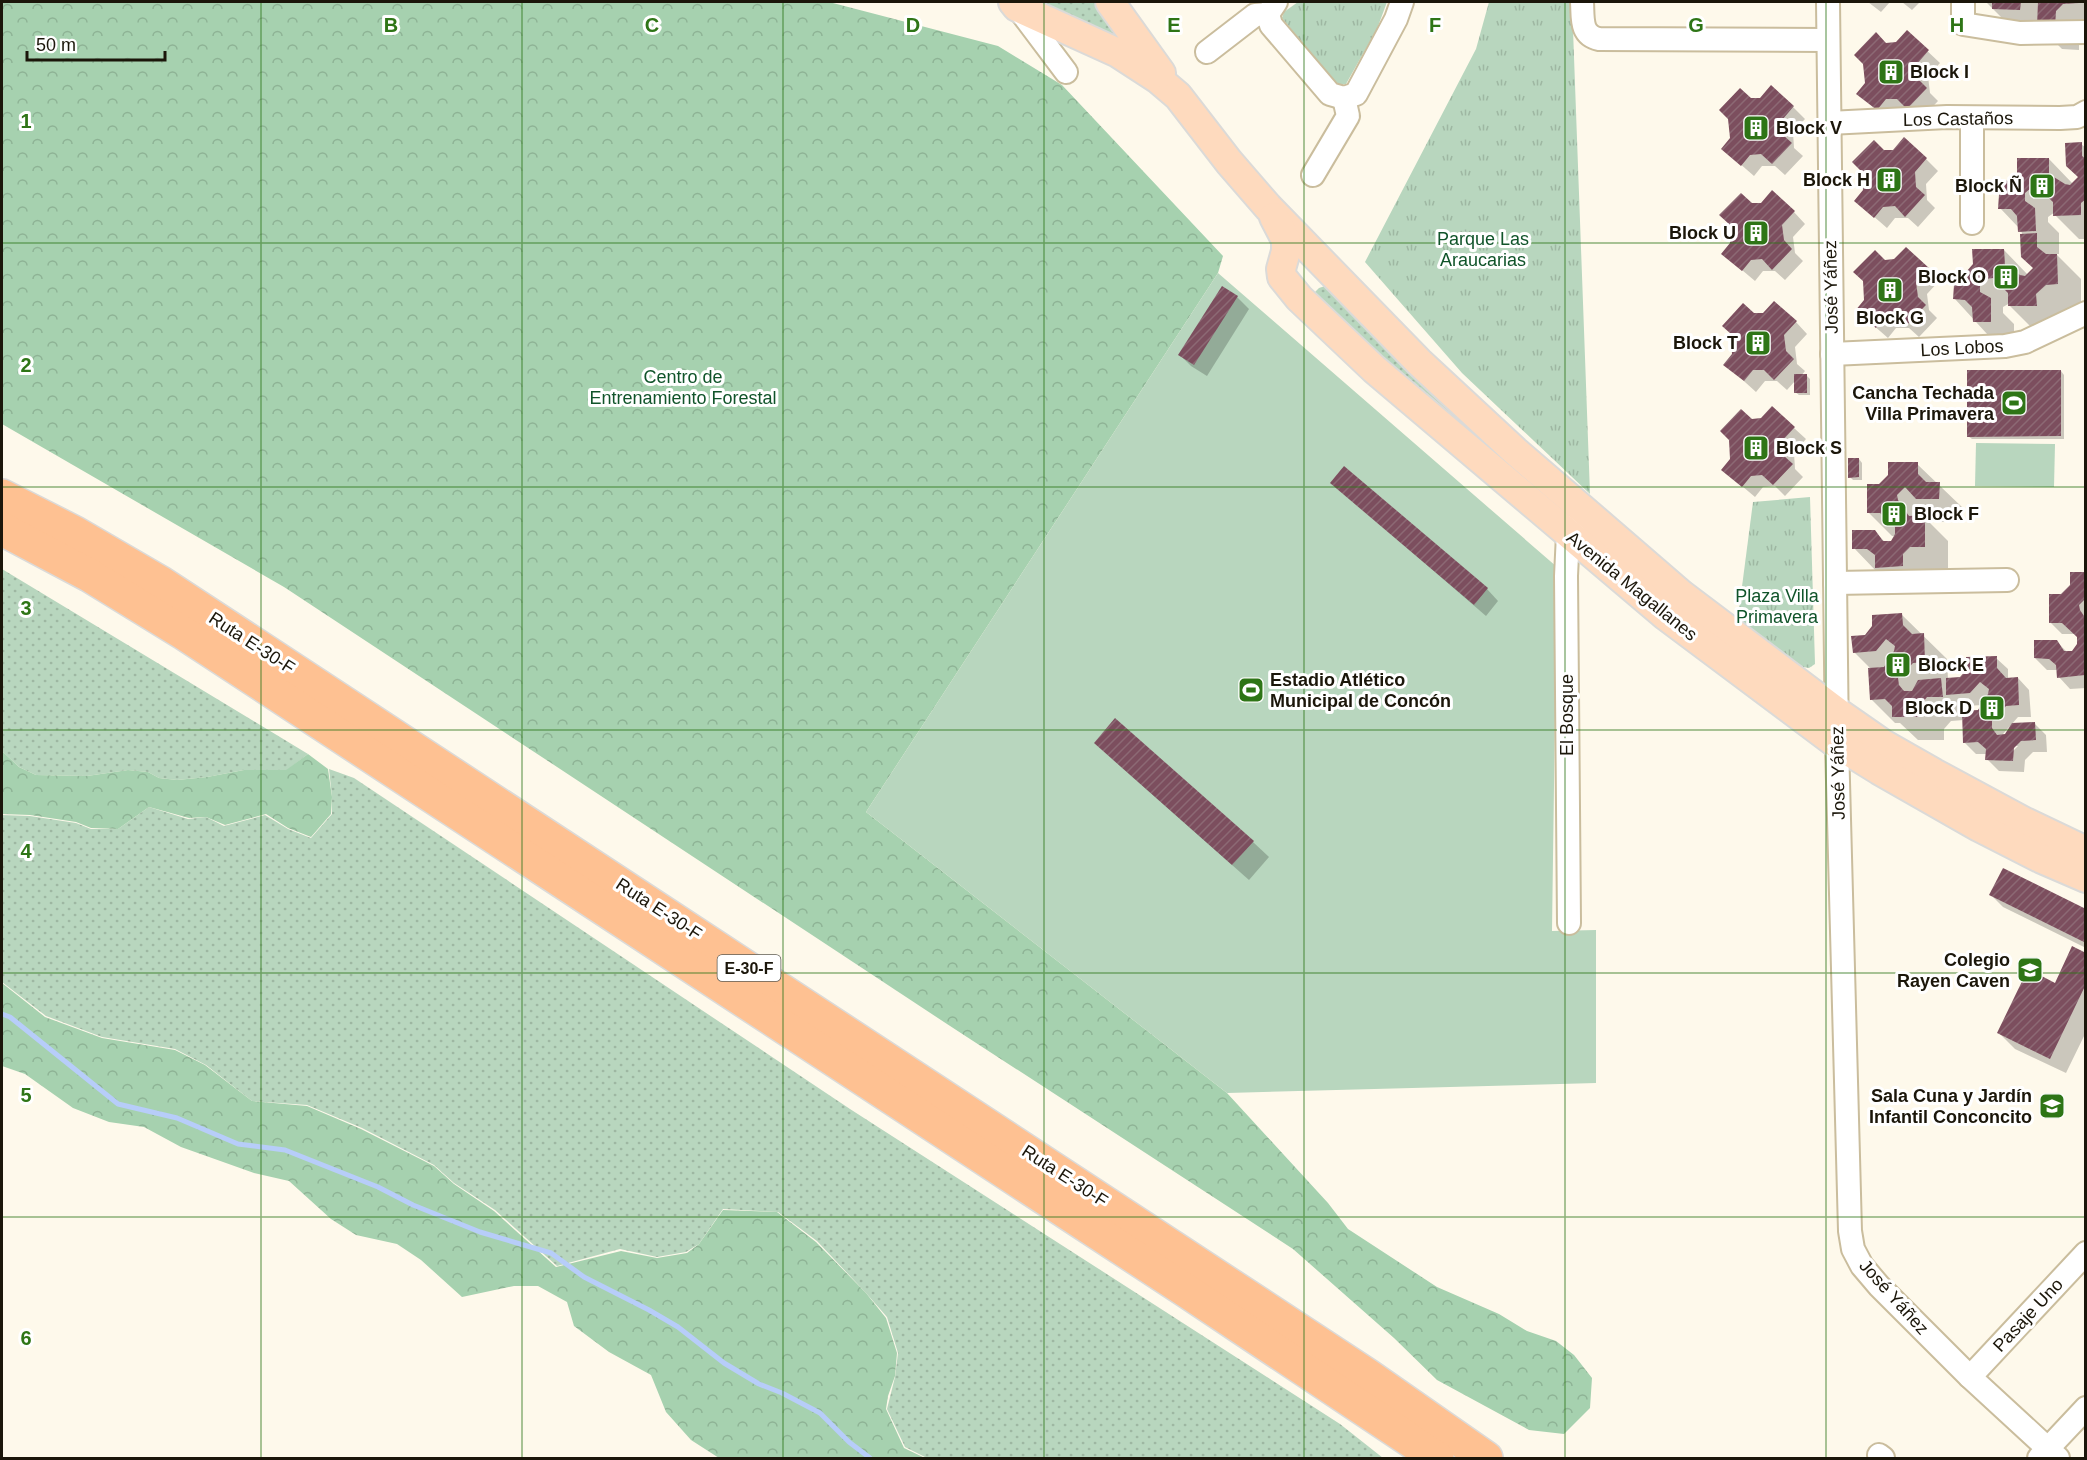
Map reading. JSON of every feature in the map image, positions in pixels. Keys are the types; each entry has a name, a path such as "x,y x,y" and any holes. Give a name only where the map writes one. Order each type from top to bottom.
{"highway":[{"name":"Ruta E-30-F","path":"2,496 75,533 160,583 1357,1369 1486,1458"},
{"name":"Ruta E-30-F","path":"2,529 89,575 195,641 1437,1458"}],"main road":[{"name":"Avenida Magallanes","path":"1010,3 1118,53 1158,79 1178,96 1229,162 1268,207 1419,362 1515,451 1576,523 1666,616 1837,744 1978,827 2085,878"},
{"path":"1113,3 1178,96"},
{"name":"Avenida Magallanes","path":"1268,207 1286,240 1286,251 1281,269 1282,277 1299,298 1374,369 1576,523 1682,594 1837,712 1883,744 2025,822 2085,850"},
{"path":"1299,298 1304,286 1311,278 1320,276 1341,283"}],"street":[{"path":"1207,52 1256,15 1272,8 1271,25 1330,94 1344,99 1356,94 1396,18 1401,2"},
{"path":"1582,2 1583,25 1589,36 1599,39 1828,40"},
{"name":"José Yáñez","path":"1828,2 1837,744 1850,1231 1853,1249 1862,1266 1879,1286 2048,1455"},
{"path":"1963,2 1963,24 2020,33 2085,32"},
{"path":"1010,3 1066,72"},
{"path":"1313,175 1348,116 1344,99"},
{"name":"Los Castaños","path":"1829,123 1972,118 2060,118 2077,117 2085,112"},
{"path":"1972,118 1972,223"},
{"name":"Los Lobos","path":"1832,354 2005,346 2025,342 2085,313"},
{"name":"El Bosque","path":"1569,923 1566,576 1576,523"},
{"path":"1835,583 2007,580"},
{"name":"Pasaje Uno","path":"1970,1377 2085,1253"},
{"path":"2048,1455 2085,1408"}],"green space":[{"name":"Centro de Entrenamiento Forestal","path":"2,2 829,2 998,46 1062,85 1223,256 1218,273 866,812 1227,1093 1328,1203 1348,1229 1437,1287 1499,1314 1527,1331 1556,1341 1574,1355 1592,1378 1590,1408 1564,1434 1529,1430 1437,1380 1394,1338 1293,1249 284,587 2,424"},
{"path":"1029,2 1095,2 1122,39"},
{"path":"1298,2 1387,2 1377,29 1346,84 1335,83 1282,18 1284,12"},
{"name":"Parque Las Araucarias","path":"1489,2 1572,2 1590,494 1462,373 1365,262 1476,49"},
{"name":"Estadio Atlético Municipal de Concón","path":"1218,273 1557,567 1552,931 1596,930 1596,1083 1227,1093 866,812"},
{"path":"1325,286 1563,505 1557,513 1383,366 1314,293"},
{"path":"1976,443 2055,444 2054,487 1975,486"},
{"name":"Plaza Villa Primavera","path":"1810,497 1815,664 1809,668 1803,667 1737,625 1753,502"},
{"path":"2,569 308,754 287,770 244,770 177,780 159,778 148,772 128,770 87,776 36,775 19,767 2,751"},
{"path":"2,751 19,767 36,775 87,776 128,770 148,772 159,778 177,780 244,770 286,770 308,754 328,769 332,797 331,814 311,837 288,828 266,814 225,825 206,817 189,818 149,807 118,829 91,828 76,822 30,815 2,814"},
{"path":"329,769 354,778 850,1109 1340,1424 1383,1458 927,1458 905,1447 887,1409 898,1353 887,1317 817,1241 778,1212 723,1209 699,1244 686,1252 657,1257 620,1249 557,1266 495,1210 454,1183 434,1165 362,1128 307,1105 252,1101 206,1065 175,1049 102,1037 46,1016 2,982 2,815 30,816 76,823 91,829 118,829 149,807 188,819 206,817 224,826 265,815 288,829 311,838 332,814"},
{"path":"2,983 45,1017 102,1038 175,1050 205,1065 252,1101 307,1106 361,1129 434,1166 454,1184 494,1211 556,1267 621,1251 657,1258 687,1253 699,1244 723,1210 777,1212 816,1242 866,1293 886,1318 897,1353 895,1376 886,1409 904,1448 925,1458 719,1458 691,1440 666,1412 651,1375 609,1352 574,1326 567,1302 538,1286 514,1286 462,1297 421,1260 397,1244 356,1235 331,1219 289,1181 254,1173 181,1147 144,1127 109,1122 73,1108 25,1074 2,1066"}],"building":[{"path":"1992,2 2021,2 2020,10 1992,9"},
{"path":"2038,2 2079,3 2063,4 2056,11 2055,27 2037,26"},
{"name":"Block I","path":"1907,30 1929,50 1917,64 1919,80 1927,88 1907,109 1897,99 1886,99 1877,110 1856,94 1865,83 1863,64 1854,55 1876,32 1886,43 1896,42"},
{"name":"Block V","path":"1771,85 1794,106 1782,120 1783,135 1792,143 1772,164 1761,154 1750,155 1741,166 1721,149 1730,138 1728,119 1719,110 1740,88 1751,98 1760,98"},
{"name":"Block H","path":"1904,137 1927,158 1915,172 1916,187 1925,195 1905,217 1895,206 1883,207 1874,218 1854,201 1863,190 1861,171 1852,162 1874,140 1884,150 1893,150"},
{"name":"Block Ñ","path":"2082,142 2082,156 2086,159 2086,199 2081,203 2081,215 2053,216 2053,202 2038,188 2031,188 2025,193 2025,201 2035,208 2036,231 2018,232 2017,216 2011,209 1998,209 2000,180 2011,181 2017,174 2017,158 2049,158 2049,174 2070,185 2078,177 2066,166 2065,143"},
{"name":"Block U","path":"1772,190 1795,211 1782,225 1784,240 1792,249 1772,270 1762,259 1751,260 1742,271 1721,254 1730,243 1729,224 1719,215 1741,193 1752,203 1761,203"},
{"name":"Block O","path":"2037,233 2037,247 2046,254 2057,254 2058,284 2046,285 2036,294 2037,306 2008,306 2008,293 1993,278 1986,279 1980,283 1980,292 1991,298 1991,322 1973,322 1972,307 1965,300 1953,299 1955,271 1966,272 1973,264 1972,249 2004,249 2005,265 2025,276 2033,268 2021,257 2020,234"},
{"name":"Block G","path":"1906,247 1929,268 1916,282 1918,297 1926,305 1906,326 1896,316 1884,317 1876,328 1855,311 1864,300 1863,281 1853,272 1875,250 1885,260 1894,259"},
{"path":"1222,286 1238,296 1194,365 1178,355"},
{"name":"Block T","path":"1774,301 1797,321 1784,335 1786,351 1794,359 1774,380 1764,370 1753,370 1744,381 1723,365 1732,354 1731,334 1722,326 1743,303 1754,313 1763,313"},
{"name":"Cancha Techada Villa Primavera","path":"1967,370 2061,370 2061,436 1967,437"},
{"path":"1794,374 1807,374 1807,393 1794,393"},
{"name":"Block S","path":"1772,406 1795,427 1782,441 1784,456 1793,464 1773,485 1762,475 1751,476 1742,487 1721,470 1730,459 1729,440 1720,431 1741,409 1752,419 1761,418"},
{"path":"1848,458 1859,458 1859,477 1848,478"},
{"name":"Block F","path":"1888,462 1918,462 1918,474 1926,482 1940,482 1939,499 1916,499 1905,487 1897,495 1909,516 1925,515 1925,547 1910,547 1903,554 1903,566 1875,568 1875,555 1867,549 1852,549 1852,530 1875,530 1883,541 1891,541 1895,534 1895,527 1880,513 1867,513 1867,484 1879,484 1888,475"},
{"path":"1344,466 1488,588 1474,605 1330,483"},
{"path":"2070,572 2086,572 2086,598 2079,605 2086,619 2085,675 2057,678 2056,665 2049,659 2034,658 2034,640 2057,640 2064,651 2072,651 2077,644 2077,637 2062,623 2049,623 2049,594 2061,594 2070,585"},
{"name":"Block E","path":"1902,613 1903,625 1912,634 1924,633 1925,662 1913,663 1898,678 1899,685 1904,691 1912,691 1918,680 1941,678 1943,697 1927,697 1921,705 1920,717 1892,717 1892,706 1885,699 1870,700 1868,668 1884,667 1895,646 1886,639 1876,651 1853,653 1851,636 1865,635 1872,626 1872,615"},
{"name":"Block D","path":"1997,656 1997,668 2006,678 2018,677 2019,705 2006,706 1992,721 1992,728 1997,735 2005,734 2012,723 2035,722 2036,740 2021,741 2014,748 2013,761 1985,760 1986,749 1978,742 1963,743 1962,711 1978,710 1989,689 1980,682 1970,693 1946,695 1946,678 1960,677 1967,669 1966,657"},
{"path":"1115,718 1254,841 1232,865 1094,743"},
{"path":"2003,868 2086,909 2086,943 1989,895"},
{"path":"2072,946 2086,953 2086,984 2050,1059 1997,1033 2028,969 2055,983"}],"waterway":[{"path":"2,1014 10,1017 118,1104 177,1118 238,1144 285,1150 378,1187 413,1205 480,1232 551,1253 584,1277 678,1327 724,1363 759,1384 820,1413 849,1442 870,1458"}],"place":[{"name":"Block I","path":"1891,72"},
{"name":"Block V","path":"1756,128"},
{"name":"Block H","path":"1889,180"},
{"name":"Block Ñ","path":"2042,186"},
{"name":"Block U","path":"1756,233"},
{"name":"Block O","path":"2006,277"},
{"name":"Block G","path":"1890,290"},
{"name":"Block T","path":"1758,343"},
{"name":"Cancha Techada Villa Primavera","path":"2014,403"},
{"name":"Block S","path":"1756,448"},
{"name":"Block F","path":"1894,514"},
{"name":"Block E","path":"1898,665"},
{"name":"Estadio Atlético Municipal de Concón","path":"1251,690"},
{"name":"Block D","path":"1992,708"},
{"name":"Colegio Rayen Caven","path":"2030,970"},
{"name":"Sala Cuna y Jardín Infantil Conconcito","path":"2052,1106"}]}
